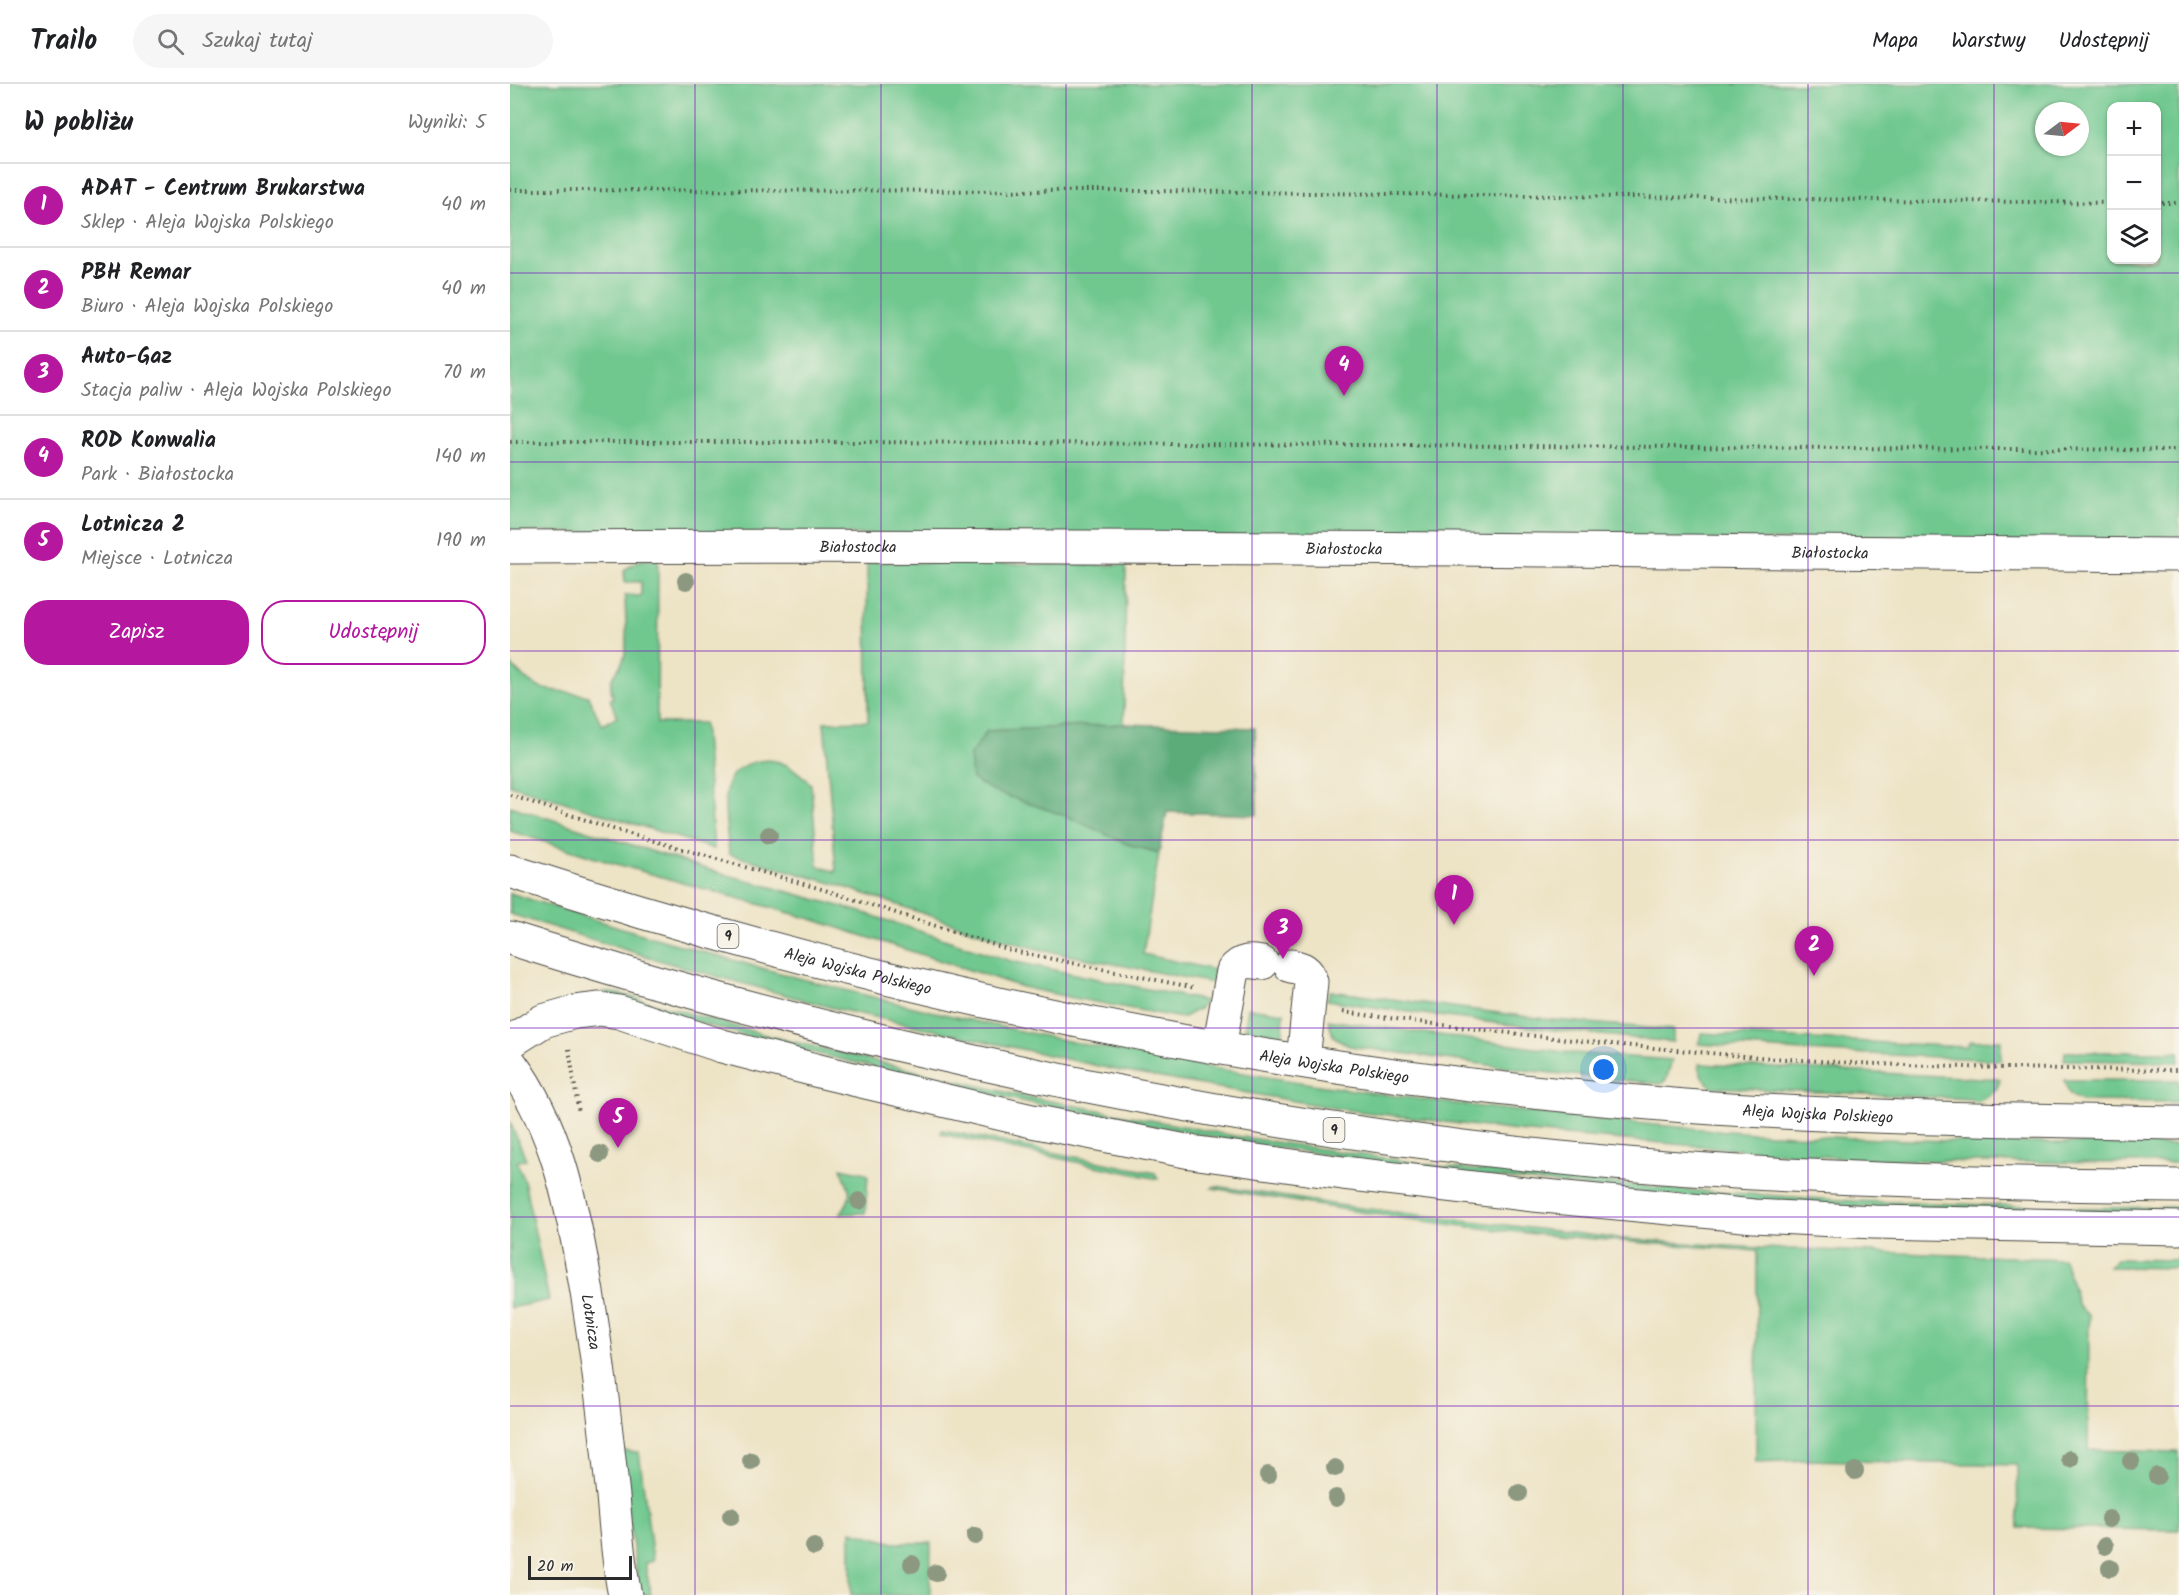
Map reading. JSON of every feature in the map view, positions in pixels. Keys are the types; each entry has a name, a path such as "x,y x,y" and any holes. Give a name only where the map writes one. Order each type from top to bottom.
{"street":[{"name":"Białostocka","path":"510,547 1648,550 2179,555"},
{"name":"Aleja Wojska Polskiego","path":"510,871 626,908 867,973 1032,1011 1303,1061 1512,1089 1684,1106 1903,1118 2179,1123"},
{"name":"9","path":"510,938 685,990 905,1047 1173,1103 1340,1131 1535,1155 1763,1174 1904,1181 2179,1185"},
{"path":"1219,1047 1233,971 1237,966 1249,960 1301,968 1307,972 1311,982 1303,1061"},
{"path":"510,1042 543,1021 575,1012 600,1009 619,1012 722,1046 823,1072 1032,1121 1191,1152 1343,1173 1534,1195 1754,1216 1874,1222 2179,1228"},
{"name":"Lotnicza","path":"510,1063 531,1094 545,1124 555,1150 571,1209 597,1359 625,1595"}],"path":[{"path":"510,190 1155,191 2107,203"},
{"path":"2161,203 2179,203"},
{"path":"510,442 903,442 2179,450"}],"green space":[{"path":"510,84 2179,84 2179,543 510,532"},
{"path":"658,559 657,723 704,723 714,849 510,785 510,663 529,682 538,687 588,696 602,725 617,717 610,699 613,698 611,683 625,654 625,595 641,596 641,582 625,582 624,570 640,560"},
{"path":"867,562 1126,565 1124,724 987,731 1069,817 1127,844 1159,853 1143,954 1215,970 1212,983 1042,950 997,938 832,883 729,854 725,795 730,779 740,768 754,762 777,762 792,768 811,784 818,866 836,872 824,722 868,721"},
{"path":"1124,724 1255,728 1257,815 1167,812 1159,853 1127,844 1069,817 995,792 972,779 970,755 987,731"},
{"path":"510,806 713,871 861,912 1011,961 1206,1001 1199,1009 1182,1018 1022,987 811,919 602,860 510,831"},
{"path":"510,893 714,955 943,1014 1158,1058 1266,1077 1484,1107 1702,1129 1881,1139 2179,1145 2179,1163 1976,1162 1843,1158 1517,1131 1340,1109 1121,1071 833,1008 668,963 510,914"},
{"path":"1330,991 1553,1020 1673,1030 1673,1042 1413,1013 1327,1000"},
{"path":"602,992 620,994 769,1036 1013,1094 1235,1136 1445,1167 1685,1190 1853,1201 2089,1208 2179,1207 2179,1213 1852,1207 1682,1197 1444,1172 1233,1141 1011,1099 784,1046 602,996"},
{"path":"1248,1008 1284,1013 1283,1033 1280,1035 1245,1029"},
{"path":"1328,1020 1572,1053 1672,1060 1666,1080 1661,1084 1533,1071 1349,1046 1333,1036"},
{"path":"1701,1033 1966,1047 1970,1041 2001,1040 2001,1060 1699,1044"},
{"path":"2065,1052 2179,1052 2179,1062 2064,1060"},
{"path":"1699,1064 2000,1079 1992,1094 1977,1102 1970,1099 1712,1087 1703,1077"},
{"path":"2064,1080 2179,1080 2179,1102 2081,1101 2070,1095"},
{"path":"510,1122 526,1159 517,1162 524,1180 549,1300 510,1308"},
{"path":"942,1130 1155,1173 1158,1179 941,1134"},
{"path":"841,1168 865,1173 868,1176 865,1213 840,1214 848,1201 850,1191"},
{"path":"1215,1186 1352,1207 1623,1239 1759,1248 2064,1259 2078,1305 2089,1316 2088,1450 2179,1452 2179,1530 2018,1528 2017,1465 1808,1460 1756,1462 1757,1251 1564,1237 1463,1226 1212,1188"},
{"path":"2116,1259 2179,1260 2179,1268 2109,1267"},
{"path":"619,1451 639,1452 653,1560 645,1563 651,1595 640,1595"},
{"path":"851,1531 894,1543 931,1543 930,1595 851,1595"}],"place":[{"name":"ROD Konwalia","path":"1344,396"},
{"name":"ADAT - Centrum Brukarstwa","path":"1454,925"},
{"name":"Auto-Gaz","path":"1283,959"},
{"name":"PBH Remar","path":"1814,976"},
{"name":"Lotnicza 2","path":"618,1148"}]}
